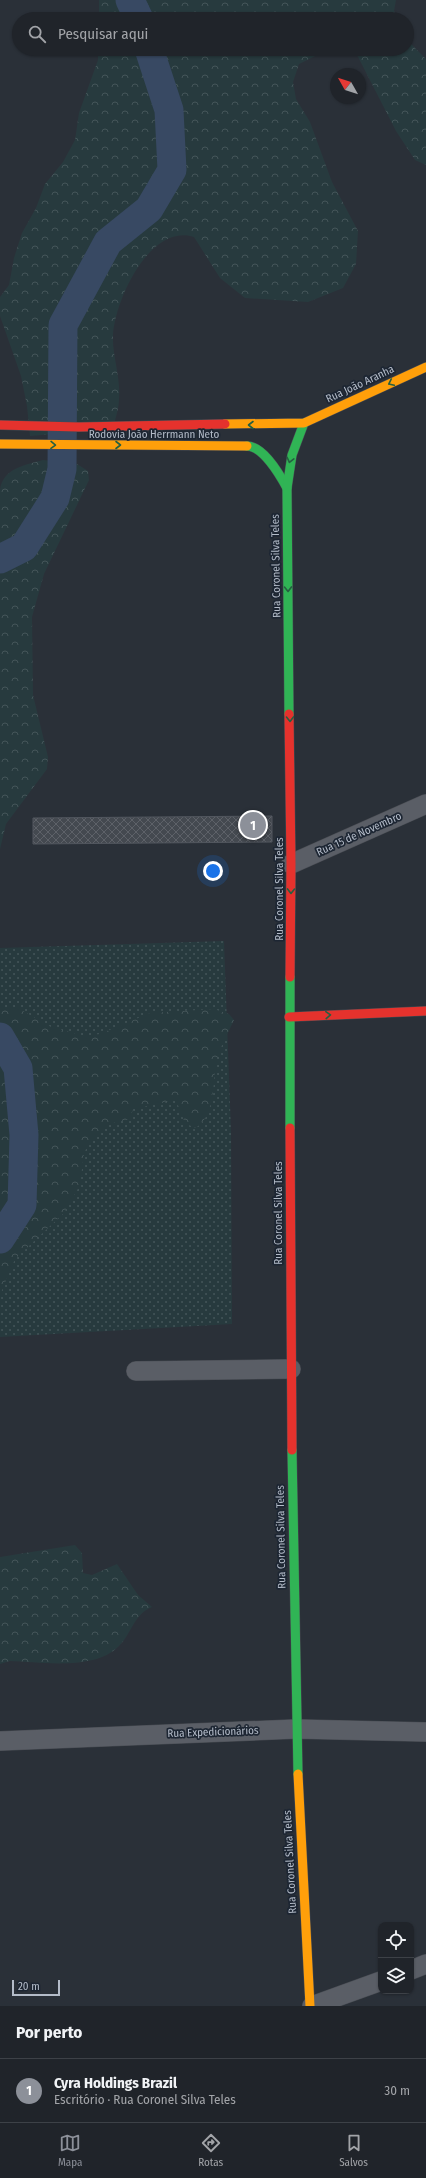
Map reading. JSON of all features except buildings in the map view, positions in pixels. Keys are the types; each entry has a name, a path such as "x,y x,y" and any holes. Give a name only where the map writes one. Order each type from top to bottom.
{"main road":[{"name":"Rua João Aranha","path":"304,423 426,367"},
{"name":"Rodovia João Herrmann Neto","path":"0,426 79,427 304,423"},
{"name":"Rua Coronel Silva Teles","path":"304,423 292,450 288,466 287,488 291,864 289,1017 291,1369 296,1729 311,2006"},
{"name":"Rodovia João Herrmann Neto","path":"0,444 250,446 262,452 272,462 287,488"},
{"path":"289,1017 426,1011"}],"street":[{"name":"Rua 15 de Novembro","path":"291,864 426,804"},
{"path":"136,1371 291,1369"},
{"name":"Rua Expedicionários","path":"0,1740 296,1729 426,1732"},
{"path":"414,1969 426,1964"},
{"path":"311,2006 378,1982"}],"green space":[{"path":"99,0 396,0 394,12 99,12"},
{"path":"414,47 426,59 426,165 415,160 396,131 366,72 366,68 364,68 358,56 414,56"},
{"path":"98,56 315,56 299,64 293,82 296,99 310,122 332,182 358,231 356,264 343,288 308,302 245,298 220,278 194,237 178,236 163,241 150,253 138,268 120,303 115,320 113,343 119,391 118,406 113,429 30,436 27,406 21,376 0,316 0,297 9,285 14,258 22,233 36,208 45,184 63,162 75,140 79,113 98,60"},
{"path":"43,460 77,464 88,471 89,480 44,574 32,617 33,695 48,757 47,769 6,824 0,849 0,490 5,477 10,472 22,466"},
{"path":"224,941 231,1132 232,1324 0,1337 0,1254 28,1210 0,1028 0,948"},
{"path":"16,1007 51,1027 85,1036 100,1034 150,1013 214,1009 229,1014 234,1020 218,1055 210,1107 207,1116 202,1123 195,1128 185,1123 176,1100 133,1109 130,1119 109,1124 91,1140 84,1153 80,1185 64,1213 15,1259 0,1295 0,1009"},
{"path":"75,1545 82,1553 83,1573 92,1575 117,1564 138,1595 152,1607 141,1614 119,1646 109,1654 96,1659 67,1663 10,1661 0,1664 0,1557"}],"waterway":[{"path":"130,0 136,12"},
{"path":"0,559 24,547 55,498 62,469 63,325 108,242 149,209 172,170 169,110 151,56"},
{"path":"0,1037 18,1068 24,1135 22,1205 0,1239"}],"traffic: fast":[{"path":"289,714 287,488 292,455 304,423"},
{"path":"247,446 253,447 265,456 287,488"},
{"path":"290,977 290,1128"},
{"path":"292,1450 298,1774"}],"traffic: slow":[{"path":"225,424 304,423 426,367"},
{"path":"0,444 247,446"},
{"path":"298,1774 310,2006"}],"traffic: jam":[{"path":"0,425 79,427 225,424"},
{"path":"289,714 291,864 290,977"},
{"path":"289,1017 426,1011"},
{"path":"290,1128 292,1450"}],"place":[{"name":"Cyra Holdings Brazil","path":"253,825"}]}
